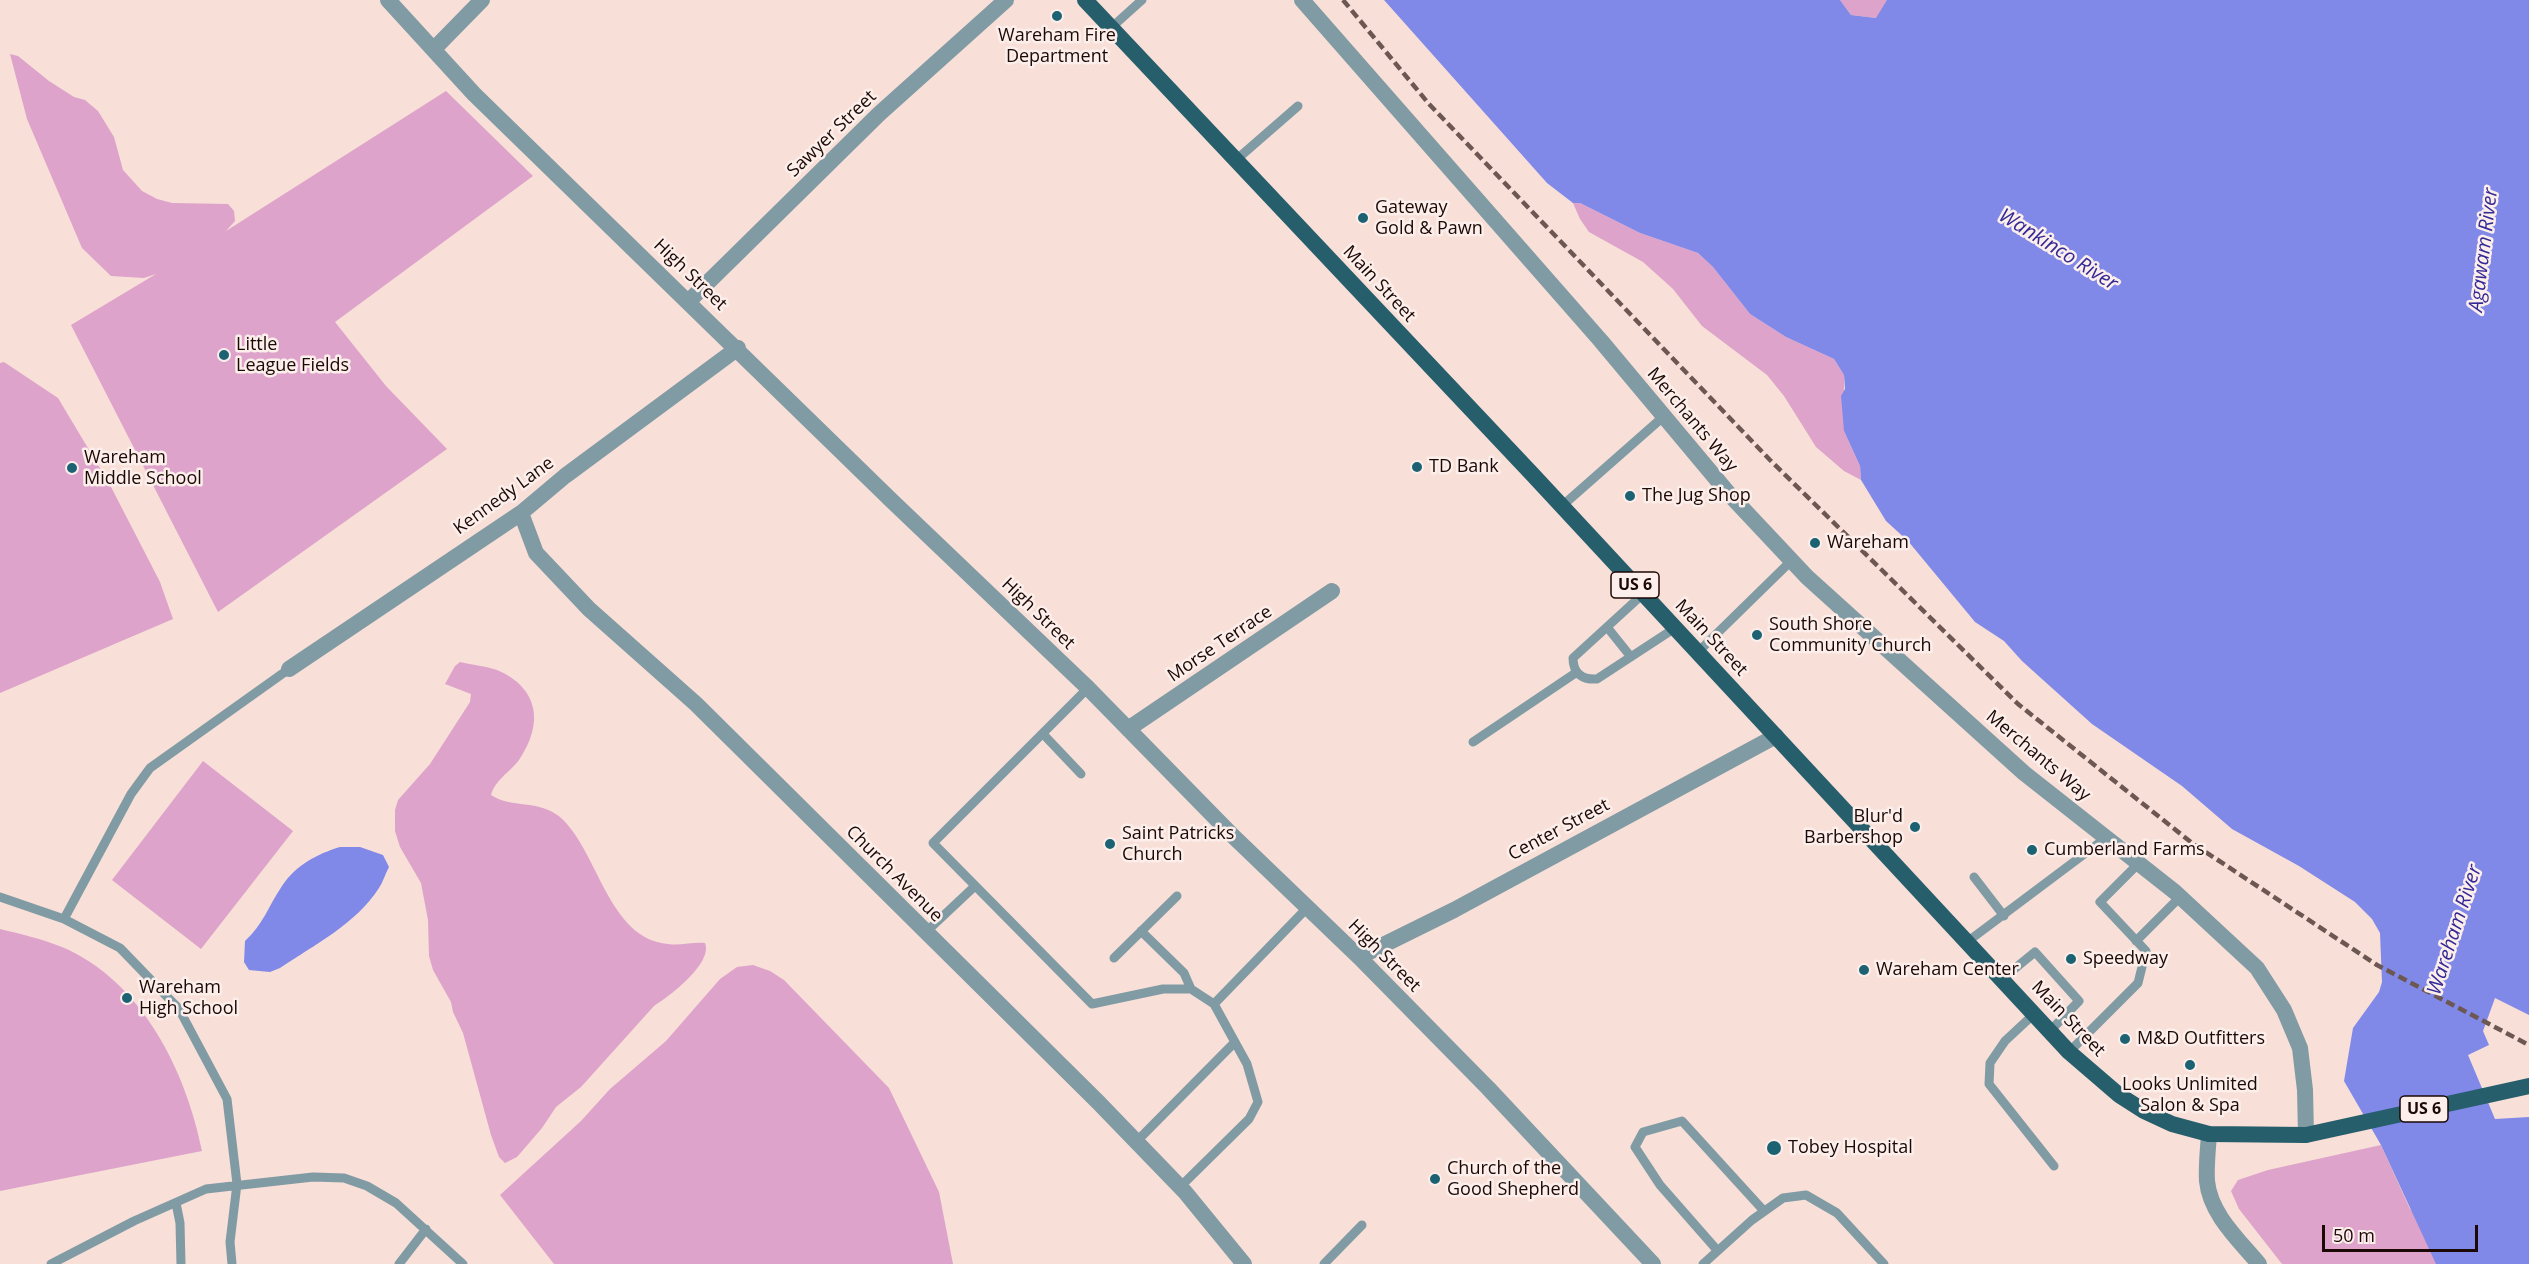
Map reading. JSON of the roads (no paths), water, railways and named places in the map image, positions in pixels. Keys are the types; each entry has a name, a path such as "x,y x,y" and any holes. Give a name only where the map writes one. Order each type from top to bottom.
{"main road":[{"name":"Main Street","path":"1085,0 1562,506 2069,1052 2119,1095 2144,1111 2172,1124 2209,1134"},
{"name":"US 6","path":"2209,1134 2306,1135 2529,1086"}],"street":[{"name":"High Street","path":"388,0 474,94 738,348 892,501 1088,688 1234,837 1359,957 1528,1130 1653,1264"},
{"path":"434,49 482,0"},
{"name":"Sawyer Street","path":"689,301 879,114 1006,0"},
{"name":"Merchants Way","path":"1302,0 1601,341 1663,417 1791,561 2001,753 2139,863 2240,950 2267,982 2296,1035 2302,1062 2306,1135"},
{"name":"Kennedy Lane","path":"289,669 521,513 566,476 738,348"},
{"name":"Church Avenue","path":"521,513 536,553 589,609 696,704 1137,1142 1180,1187 1244,1264"},
{"name":"Morse Terrace","path":"1128,729 1332,591"},
{"name":"Center Street","path":"1359,957 1454,910 1776,736"},
{"path":"2209,1134 2207,1181 2211,1201 2223,1220 2259,1264"}],"lane":[{"path":"1112,27 1142,0"},
{"path":"1236,160 1298,106"},
{"path":"1562,506 1663,417"},
{"path":"1697,653 1791,561"},
{"path":"1643,594 1573,658 1577,672 1586,680 1597,679 1675,628"},
{"path":"1607,627 1630,657"},
{"path":"64,920 131,794 150,768 289,669"},
{"path":"1473,742 1577,672"},
{"path":"1088,688 1044,735 933,843 1092,1004 1163,989 1191,989 1214,1004 1247,1064 1258,1102 1249,1119 1180,1187"},
{"path":"1044,735 1081,774"},
{"path":"1967,942 2107,837"},
{"path":"2069,1052 2138,983 2146,951 2100,902 2139,863"},
{"path":"1974,878 2004,916"},
{"path":"926,932 975,886"},
{"path":"1114,958 1177,896"},
{"path":"0,897 64,920 120,948 179,1010 227,1099 237,1184 230,1242 231,1264"},
{"path":"2136,941 2180,897"},
{"path":"1214,1004 1307,908"},
{"path":"1141,931 1184,973 1191,989"},
{"path":"2002,979 2035,952 2079,1001 2050,1031"},
{"path":"2034,1014 2005,1041 1990,1063 1989,1084 2054,1166"},
{"path":"1137,1142 1235,1042"},
{"path":"1717,1250 1660,1185 1635,1147 1642,1132 1682,1121 1764,1211"},
{"path":"51,1264 206,1189 313,1177 344,1178 367,1186 396,1203 463,1264"},
{"path":"1703,1264 1764,1211 1783,1198 1806,1195 1837,1213 1884,1264"},
{"path":"176,1203 180,1223 181,1264"},
{"path":"1324,1264 1362,1225"},
{"path":"399,1264 426,1229"}],"water":[{"path":"1384,0 1840,0 1851,15 1876,18 1887,0 2529,0 2529,1264 2436,1264 2381,1145 2344,1081 2353,1028 2379,992 2382,982 2380,933 2372,919 2355,902 2299,866 2232,829 2182,786 2092,724 2022,661 2004,641 1975,622 1908,541 1886,521 1861,480 1860,466 1844,431 1841,396 1845,389 1844,375 1834,359 1786,337 1750,314 1713,267 1698,253 1640,233 1580,203 1573,203 1547,183"},
{"path":"340,847 360,847 383,855 389,867 370,901 334,933 280,968 270,972 249,970 244,962 245,941 261,922 282,886 308,861"}],"railway":[{"path":"1343,0 1429,104 1770,460 2018,704 2192,843 2377,965 2529,1045"}],"place":[{"name":"Wareham Fire Department","path":"1057,16"},
{"name":"Gateway Gold & Pawn","path":"1363,218"},
{"name":"Little League Fields","path":"224,355"},
{"name":"TD Bank","path":"1417,467"},
{"name":"Wareham Middle School","path":"72,468"},
{"name":"The Jug Shop","path":"1630,496"},
{"name":"Wareham","path":"1815,543"},
{"name":"South Shore Community Church","path":"1757,635"},
{"name":"Blur'd Barbershop","path":"1915,827"},
{"name":"Saint Patricks Church","path":"1110,844"},
{"name":"Cumberland Farms","path":"2032,850"},
{"name":"Speedway","path":"2071,959"},
{"name":"Wareham Center","path":"1864,970"},
{"name":"Wareham High School","path":"127,998"},
{"name":"M&D Outfitters","path":"2125,1039"},
{"name":"Looks Unlimited Salon & Spa","path":"2190,1065"},
{"name":"Tobey Hospital","path":"1774,1148"},
{"name":"Church of the Good Shepherd","path":"1435,1179"}],"water label":[{"name":"Wankinco River","path":"2058,250"},
{"name":"Agawam River","path":"2484,250"},
{"name":"Wareham River","path":"2455,930"}]}
